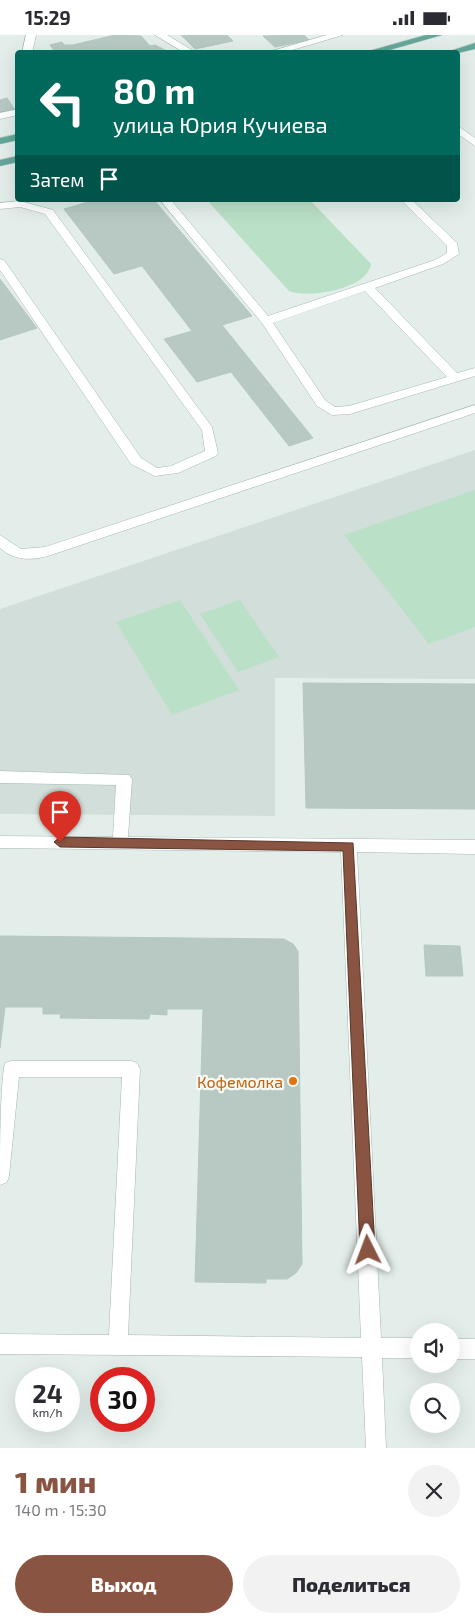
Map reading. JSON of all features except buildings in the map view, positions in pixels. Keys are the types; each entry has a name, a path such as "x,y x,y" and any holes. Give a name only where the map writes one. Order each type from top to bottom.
{"main road":[{"path":"384,50 437,35"},
{"path":"460,50 475,46"},
{"path":"0,141 15,138"},
{"path":"0,163 15,160"}],"street":[{"path":"28,50 32,35"},
{"path":"160,35 188,50"},
{"path":"280,50 338,35"},
{"path":"0,116 15,113"},
{"path":"460,131 475,143"},
{"path":"167,202 266,321 321,403 332,411 350,410 475,372"},
{"path":"266,321 439,262 453,254 453,245 408,202"},
{"path":"0,206 20,204 49,212 208,430 212,453 173,470 154,471 136,461 0,262"},
{"path":"367,286 456,378"},
{"path":"0,540 13,553 27,556 46,552 475,409"},
{"path":"0,777 124,779 120,843"},
{"path":"0,842 475,847"},
{"path":"349,846 376,1448"},
{"path":"0,1177 11,1069 131,1069 118,1344"},
{"path":"0,1344 410,1347"},
{"path":"460,1349 475,1349"}],"shaded area":[{"path":"475,450 475,679 275,678 275,816 0,814 0,609"}],"green space":[{"path":"209,202 312,202 371,264 367,273 360,280 349,286 323,293 310,294 289,291"},
{"path":"475,490 475,627 429,644 344,535"},
{"path":"180,600 239,690 172,715 116,622"},
{"path":"240,600 279,657 238,672 200,614"}],"place":[{"name":"Кофемолка","path":"293,1081"}],"route":[{"path":"60,842 349,846 368,1250"}]}
